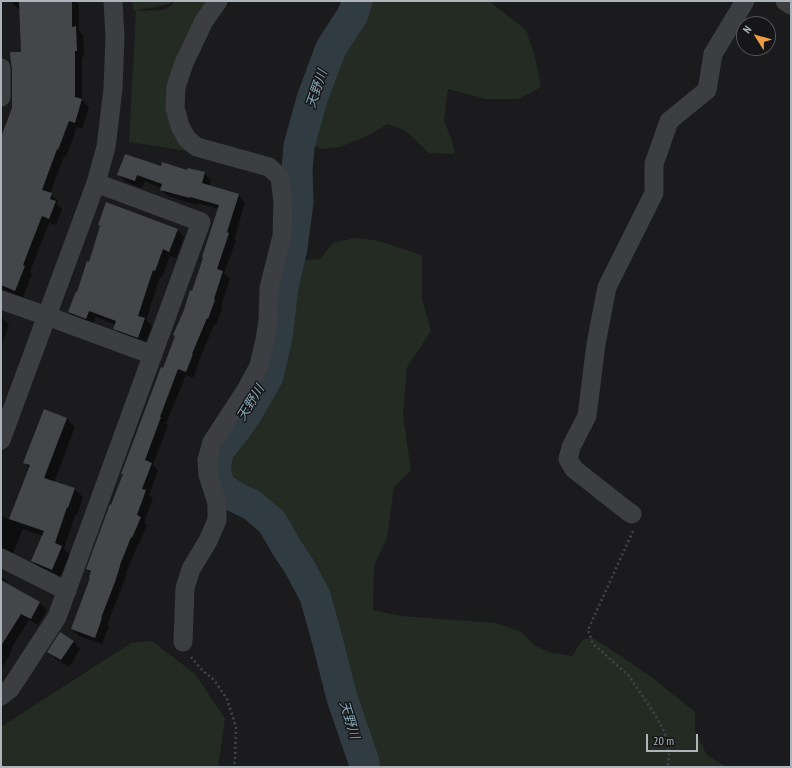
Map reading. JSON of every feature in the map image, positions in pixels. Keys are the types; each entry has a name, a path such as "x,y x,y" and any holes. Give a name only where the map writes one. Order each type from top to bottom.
{"street":[{"path":"1,440 96,183 106,147 113,89 115,36 113,1"},
{"path":"183,642 185,588 191,568 208,542 217,520 217,503 208,475 208,460 212,442 246,390 259,366 268,320 269,288 282,236 283,202 280,177 269,167 197,147 187,139 180,126 175,108 176,88 184,63 204,21 218,1"},
{"path":"632,514 574,470 568,459 571,448 587,416 596,344 607,287 654,193 654,164 669,121 707,90 712,54 745,1"},
{"path":"785,1 791,5"},
{"path":"1,68 1,97"},
{"path":"1,696 10,689 57,617 201,222 96,183"},
{"path":"1,300 153,355"},
{"path":"1,558 66,591"}],"path":[{"path":"632,514 635,521 633,531 588,630 593,644 629,676 654,713 665,733 669,754 668,767"},
{"path":"183,642 191,657 202,670 214,680 227,699 236,726 234,767"}],"shaded area":[{"path":"132,1 171,1 169,4 134,11"},
{"path":"175,1 212,1 170,108 193,145 187,151 129,142 136,11 163,10 170,7"},
{"path":"348,1 489,1 526,30 535,57 541,87 519,99 485,99 448,89 444,121 452,141 455,154 429,153 406,131 388,124 367,136 340,147 320,149 308,143 295,116 307,77"},
{"path":"354,238 375,240 422,255 422,299 431,331 407,367 403,415 411,470 394,487 387,538 374,566 373,610 400,616 496,623 521,632 535,646 552,653 572,656 583,639 593,638 650,676 695,712 695,731 707,755 726,767 356,767 344,715 336,646 337,627 318,579 292,536 267,505 230,490 220,468 276,372 278,353 288,319 291,287 305,260 320,259 333,243"},
{"path":"152,641 195,674 225,719 218,767 1,767 1,727 131,643"}],"building":[{"path":"19,1 72,1 72,27 76,26 77,51 75,51 75,97 82,99 75,123 69,121 42,190 52,193 50,199 56,201 49,219 42,216 23,265 25,266 15,291 1,285 1,137 12,108 12,68 10,52 21,52"},
{"path":"125,154 161,166 162,162 187,170 188,168 205,172 202,183 239,194 227,232 229,233 217,269 223,271 214,299 215,300 186,372 178,369 160,417 145,460 152,463 142,489 146,490 137,515 141,517 120,565 95,638 71,629 90,578 91,571 86,569 110,504 111,505 123,474 121,474 161,367 163,368 175,336 173,335 184,310 190,290 192,291 219,205 160,190 162,184 137,175 135,181 117,175"},
{"path":"106,202 178,229 169,252 163,249 155,271 153,270 138,316 145,318 138,338 113,329 116,321 89,311 86,319 68,312 76,291 77,292 87,261 89,262 100,226 98,225"},
{"path":"44,409 67,418 44,478 75,488 55,543 62,546 52,570 31,561 44,531 9,519 30,465 23,463"},
{"path":"1,580 40,602 31,619 21,614 1,646"},
{"path":"60,632 74,641 61,660 47,652"}],"waterway":[{"name":"天野川","path":"357,1 353,14 331,48 312,99 299,146 297,171 298,202 292,248 283,287 277,337 268,376 247,413 218,451 215,471 220,487 235,497 252,505 272,522 299,566 315,596 342,698 364,762 364,767"}]}
